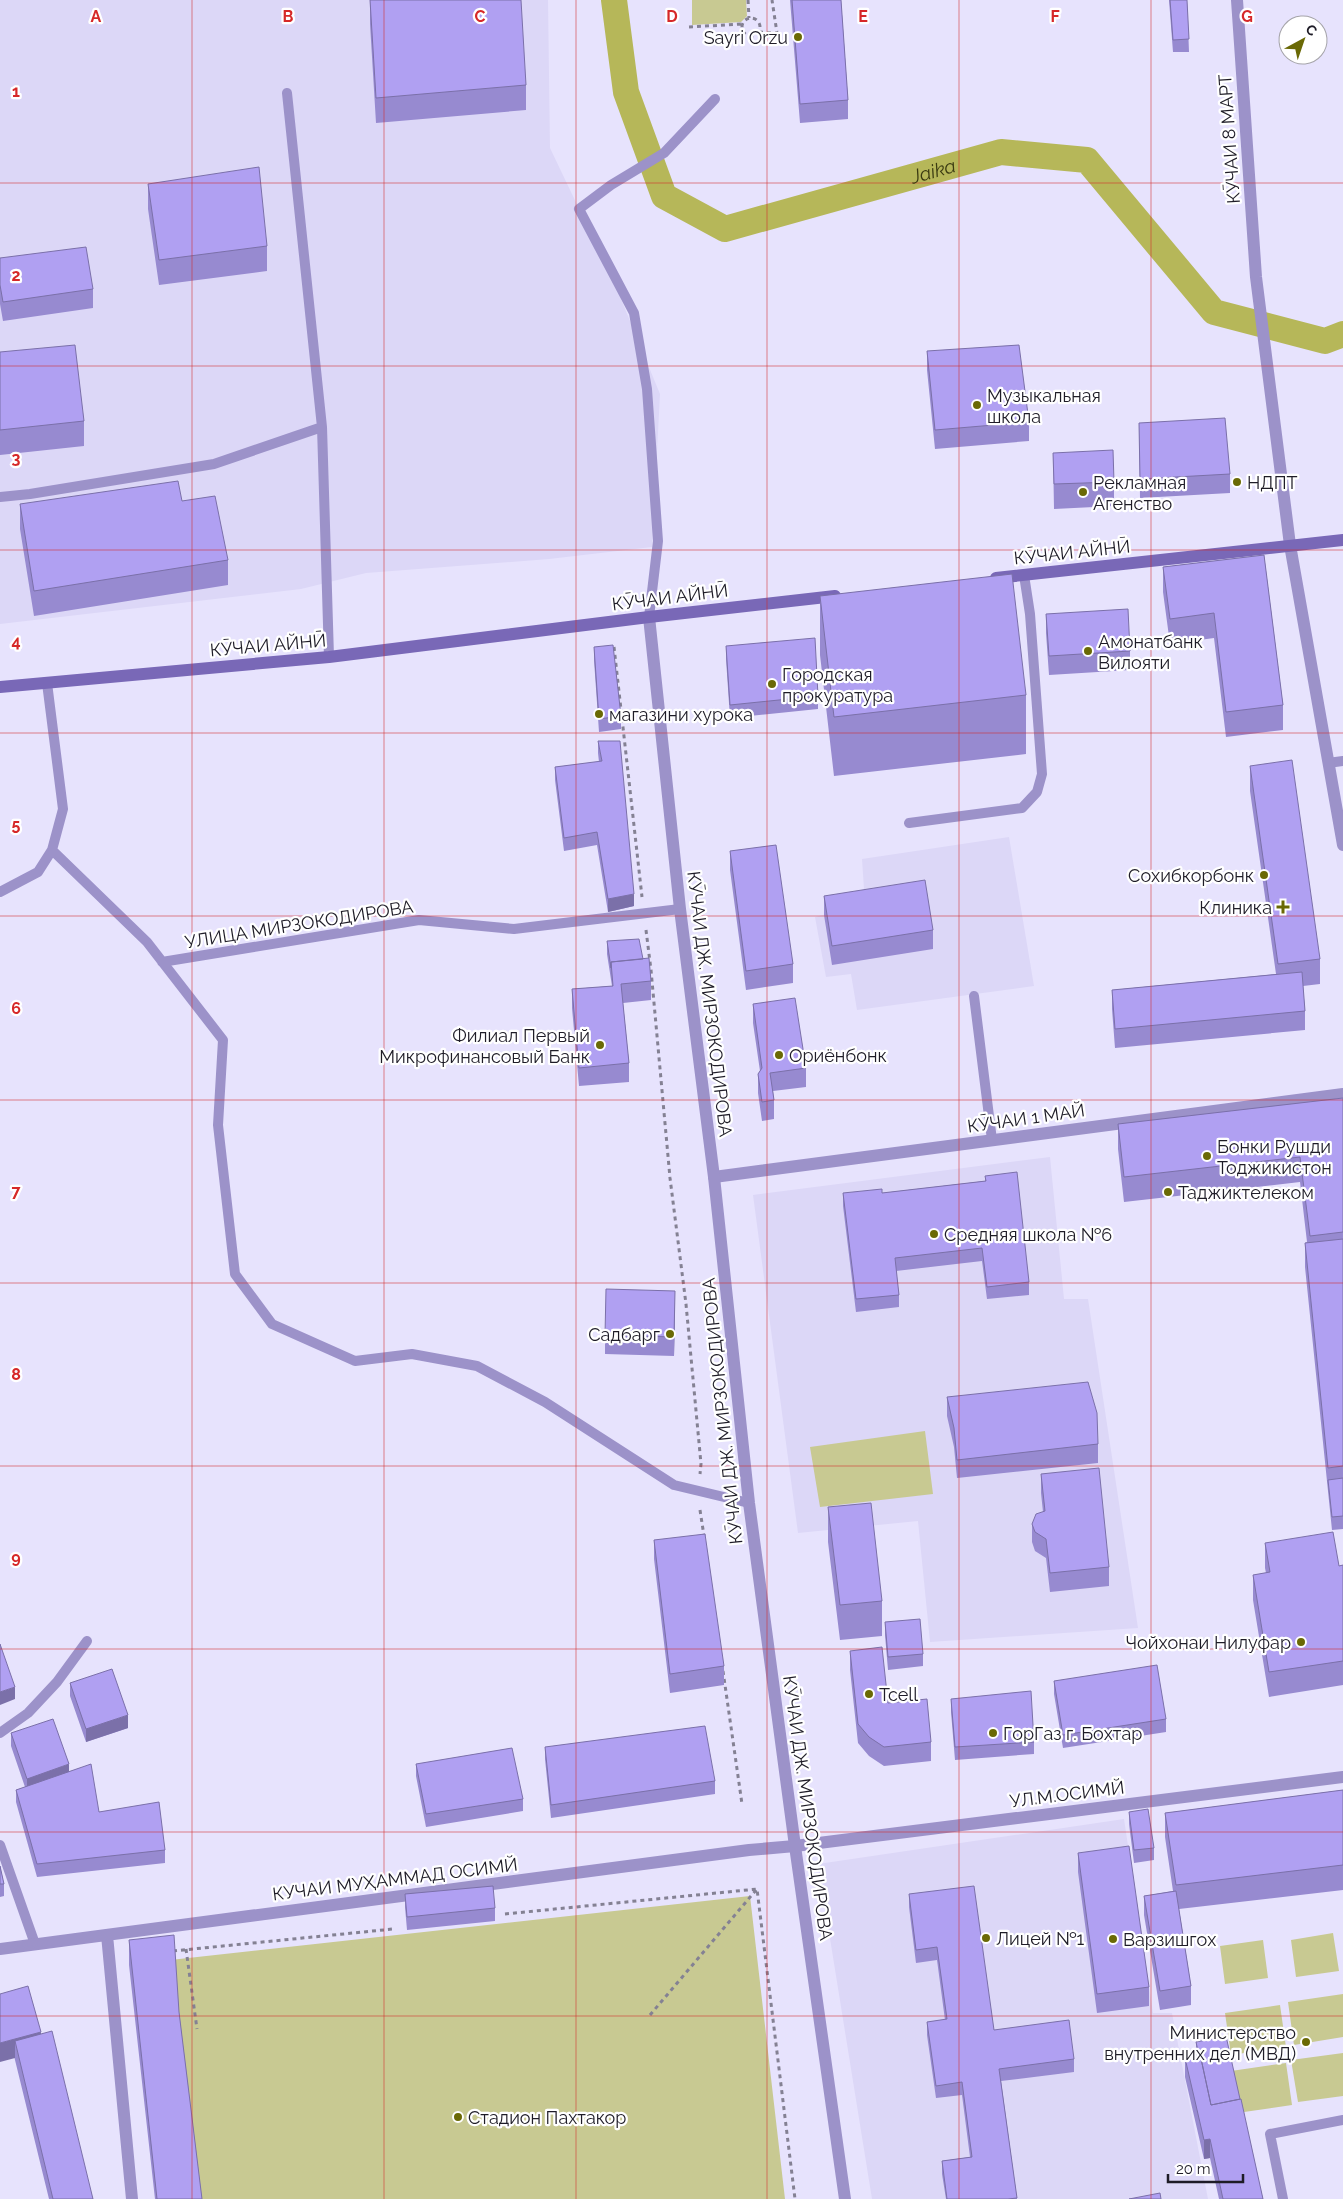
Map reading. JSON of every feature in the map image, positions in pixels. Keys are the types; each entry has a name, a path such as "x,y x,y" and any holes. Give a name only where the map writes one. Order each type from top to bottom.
{"main road":[{"name":"КӮЧАИ АЙНӢ","path":"985,579 1343,540"},
{"name":"КӮЧАИ АЙНӢ","path":"0,687 329,657 649,617 846,595"}],"street":[{"name":"КӮЧАИ 8 МАРТ","path":"1237,0 1256,277 1290,545 1343,845"},
{"name":"КӮЧАИ ДЖ. МИРЗОКОДИРОВА","path":"649,617 680,909 714,1177 749,1503 845,2199"},
{"name":"КӮЧАИ 1 МАЙ","path":"714,1177 1343,1094"},
{"name":"УЛ.М.ОСИМЙ","path":"795,1846 1343,1777"},
{"name":"КУЧАИ МУҲАММАД ОСИМЙ","path":"0,1949 739,1851 795,1846"},
{"path":"107,1935 132,2199"}],"lane":[{"path":"287,93 322,427 329,657"},
{"path":"649,617 658,541 647,389 636,322 634,313 579,209 611,186 664,153 715,98"},
{"path":"0,497 30,494 214,464 322,427"},
{"path":"909,823 1022,808 1037,792 1042,774 1030,614 1024,575"},
{"path":"0,892 38,872 52,850 63,808 46,682"},
{"path":"1328,763 1343,761"},
{"name":"УЛИЦА МИРЗОКОДИРОВА","path":"52,850 146,942 223,1040 218,1125 235,1274 272,1324 355,1361 412,1354 477,1366 545,1402 674,1485 749,1503"},
{"name":"УЛИЦА МИРЗОКОДИРОВА","path":"162,962 419,920 514,929 680,909"},
{"path":"974,996 992,1140"},
{"path":"0,1733 28,1713 57,1682 87,1640"},
{"path":"0,1845 35,1944"},
{"path":"1283,2199 1270,2134 1343,2120"}],"path":[{"path":"748,0 749,18"},
{"path":"742,24 742,30 746,35 754,36 759,32 778,33 772,0"},
{"path":"689,27 742,24 749,18"},
{"path":"749,18 758,20 759,32"},
{"path":"614,647 643,913 652,970 670,1178 701,1464 699,1490 705,1540"},
{"path":"723,1667 742,1804"},
{"path":"505,1914 757,1889"},
{"path":"650,2015 757,1889"},
{"path":"757,1889 795,2199"},
{"path":"167,1951 393,1929"},
{"path":"186,1949 197,2029"}],"shaded area":[{"path":"0,0 548,0 550,148 614,282 660,394 652,547 549,559 366,573 301,589 0,624"},
{"path":"1009,837 1034,986 857,1010 851,974 826,977 815,917 865,904 862,859"},
{"path":"1050,1157 1064,1299 1088,1299 1138,1628 930,1642 918,1521 798,1533 753,1195"},
{"name":"Лицей №1","path":"1124,1819 1153,2013 1172,2013 1208,2199 872,2199 818,1864"}],"green space":[{"path":"692,0 746,0 747,16 741,22 692,25"},
{"path":"925,1431 933,1494 820,1507 810,1447"},
{"path":"750,1896 785,2199 161,2199 134,1964"},
{"path":"1333,1933 1339,1971 1296,1977 1291,1940"},
{"path":"1263,1940 1268,1978 1225,1984 1220,1946"},
{"path":"1343,1994 1343,2037 1294,2045 1288,2002"},
{"path":"1280,2005 1286,2047 1231,2055 1225,2013"},
{"path":"1343,2053 1343,2096 1298,2102 1291,2060"},
{"path":"1286,2063 1292,2105 1237,2113 1231,2071"}],"building":[{"path":"370,0 521,0 526,85 376,98"},
{"path":"792,0 841,0 848,100 800,104"},
{"path":"1170,0 1187,0 1189,39 1173,40"},
{"path":"259,167 267,246 159,260 148,184"},
{"path":"86,247 93,289 3,302 0,285 0,258"},
{"path":"75,345 84,421 0,430 0,352"},
{"name":"Музыкальная школа","path":"1019,345 1029,422 935,430 927,351"},
{"name":"НДПТ","path":"1225,418 1230,474 1140,479 1139,423"},
{"path":"1113,450 1114,482 1054,484 1053,453"},
{"path":"178,481 182,501 215,496 228,560 34,591 20,504"},
{"path":"1264,555 1283,705 1226,712 1214,613 1170,619 1163,567"},
{"path":"1012,574 1026,695 834,717 820,596"},
{"path":"1128,609 1130,651 1049,656 1046,614"},
{"name":"Городская прокуратура","path":"815,638 818,696 730,705 726,646"},
{"path":"613,645 621,716 599,719 594,647"},
{"path":"598,741 620,741 634,894 608,899 597,832 564,838 555,767 602,761"},
{"path":"1292,760 1320,959 1278,964 1250,766"},
{"path":"776,845 793,964 746,971 730,851"},
{"path":"925,880 933,930 832,946 824,896"},
{"path":"639,939 643,959 611,962 611,968 607,941"},
{"name":"Филиал Первый Микрофинансовый Банк","path":"649,958 651,981 621,984 629,1063 579,1068 572,989 613,986 611,962"},
{"path":"1302,972 1305,1011 1115,1029 1112,990"},
{"name":"Ориёнбонк","path":"795,998 806,1068 770,1073 774,1100 762,1102 758,1074 762,1068 753,1004"},
{"name":"Таджиктелеком","path":"1343,1098 1343,1232 1310,1236 1300,1157 1124,1177 1118,1124"},
{"name":"Средняя школа №6","path":"1017,1172 1029,1282 987,1287 982,1248 895,1258 899,1295 856,1299 843,1193 882,1189 882,1193 986,1181 985,1176"},
{"path":"1343,1239 1343,1466 1328,1468 1305,1243"},
{"path":"606,1289 675,1291 674,1337 605,1335"},
{"path":"1088,1382 1097,1413 1098,1444 957,1460 954,1428 947,1397"},
{"path":"1099,1468 1109,1567 1050,1573 1046,1539 1035,1532 1032,1524 1036,1514 1045,1511 1041,1474"},
{"path":"1343,1478 1343,1516 1332,1517 1328,1480"},
{"path":"871,1503 882,1601 840,1605 828,1507"},
{"name":"Чойхонаи Нилуфар","path":"1333,1532 1339,1566 1343,1565 1343,1661 1269,1672 1253,1575 1270,1572 1265,1543"},
{"path":"705,1534 724,1666 670,1674 654,1540"},
{"path":"920,1619 923,1654 888,1657 885,1622"},
{"path":"0,1644 15,1687 0,1692"},
{"name":"Tcell","path":"882,1647 888,1703 927,1699 931,1742 884,1747 869,1737 858,1724 850,1651"},
{"path":"1157,1665 1166,1719 1063,1735 1054,1681"},
{"path":"112,1669 128,1715 86,1729 70,1683"},
{"name":"ГорГаз г. Бохтар","path":"1031,1691 1034,1742 955,1747 951,1699"},
{"path":"53,1719 69,1764 27,1779 11,1733"},
{"path":"705,1726 715,1781 551,1805 545,1747"},
{"path":"512,1748 523,1799 426,1814 416,1764"},
{"path":"91,1764 99,1812 159,1802 165,1850 37,1864 16,1790"},
{"path":"1343,1790 1343,1865 1176,1885 1165,1813"},
{"path":"1148,1809 1154,1848 1134,1850 1129,1812"},
{"name":"Варзишгох","path":"1129,1846 1149,1987 1097,1994 1078,1853"},
{"path":"0,1866 4,1884 0,1884"},
{"path":"493,1886 495,1908 407,1917 405,1894"},
{"path":"974,1886 994,2030 1069,2020 1074,2059 999,2069 1017,2198 947,2199 942,2161 972,2157 962,2082 936,2086 927,2022 947,2019 937,1947 916,1950 909,1894"},
{"path":"1176,1891 1191,1986 1160,1991 1144,1896"},
{"path":"174,1935 179,2012 202,2199 157,2199 129,1940"},
{"path":"28,1986 41,2032 0,2043 0,1994"},
{"path":"52,2031 93,2199 53,2199 15,2041"},
{"path":"1226,2036 1240,2099 1211,2105 1196,2042"},
{"path":"1200,2054 1211,2105 1241,2099 1263,2199 1223,2199 1210,2139 1204,2140 1185,2058"},
{"path":"1160,2193 1161,2199 1129,2199"}],"waterway":[{"name":"Jaika","path":"614,0 626,92 664,196 725,229 1001,152 1087,160 1214,312 1325,341 1343,334"}],"place":[{"name":"Sayri Orzu","path":"798,37"},
{"name":"Музыкальная школа","path":"977,405"},
{"name":"НДПТ","path":"1237,482"},
{"name":"Рекламная Агенство","path":"1083,492"},
{"name":"Амонатбанк Вилояти","path":"1088,651"},
{"name":"Городская прокуратура","path":"772,684"},
{"name":"магазини хурока","path":"599,714"},
{"name":"Сохибкорбонк","path":"1264,875"},
{"name":"Клиника","path":"1283,907"},
{"name":"Филиал Первый Микрофинансовый Банк","path":"600,1045"},
{"name":"Ориёнбонк","path":"779,1055"},
{"name":"Бонки Рушди Тоджикистон","path":"1207,1156"},
{"name":"Таджиктелеком","path":"1168,1192"},
{"name":"Средняя школа №6","path":"934,1234"},
{"name":"Садбарг","path":"670,1334"},
{"name":"Чойхонаи Нилуфар","path":"1301,1642"},
{"name":"Tcell","path":"869,1694"},
{"name":"ГорГаз г. Бохтар","path":"993,1733"},
{"name":"Лицей №1","path":"986,1938"},
{"name":"Варзишгох","path":"1113,1939"},
{"name":"Министерство внутренних дел (МВД)","path":"1306,2042"},
{"name":"Стадион Пахтакор","path":"458,2117"}]}
